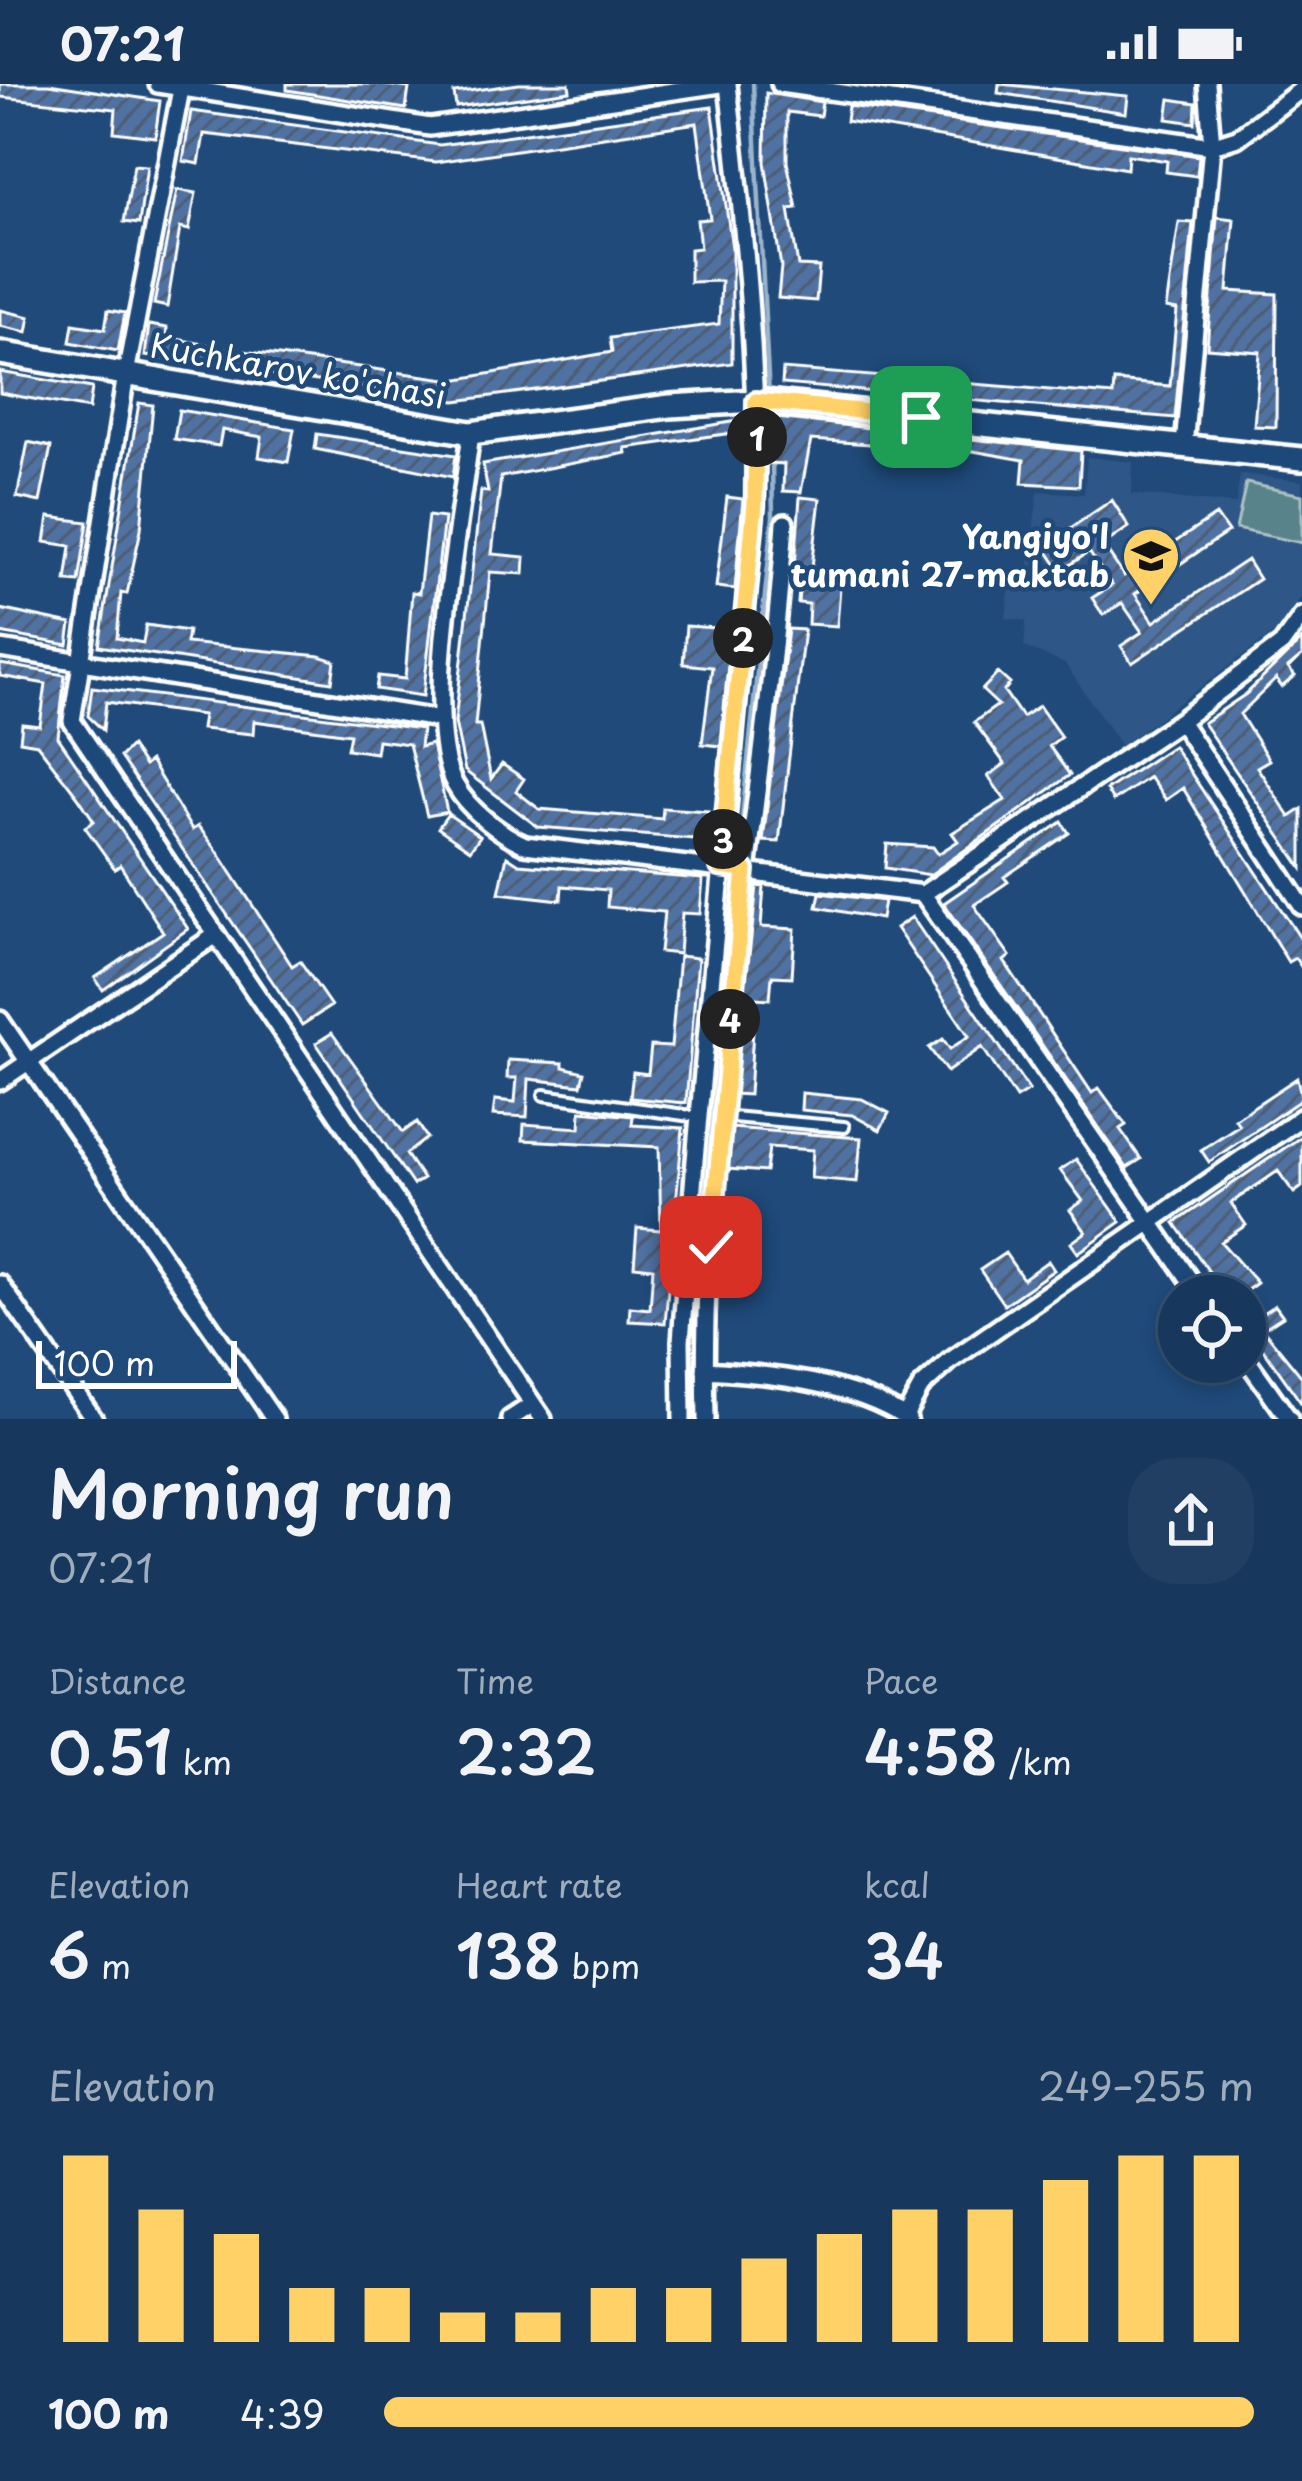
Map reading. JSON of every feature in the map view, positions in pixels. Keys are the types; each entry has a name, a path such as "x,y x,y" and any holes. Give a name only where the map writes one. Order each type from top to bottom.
{"main road":[{"name":"Kuchkarov ko'chasi","path":"0,353 471,434 670,406 756,401 1302,459"}],"street":[{"path":"158,84 430,127 724,84 749,255 756,401 753,524 681,1341 682,1419"},
{"path":"780,84 1212,146 1237,138 1302,89"},
{"path":"1184,446 1212,146 1207,84"},
{"path":"182,86 126,374 78,662 73,722 543,1419"},
{"path":"471,434 438,719 456,788 509,838 538,848 922,894 1180,722 1282,644 1302,616"},
{"path":"706,1419 721,1116 744,870 778,623 785,523"},
{"path":"0,649 438,719"},
{"path":"1180,722 1302,906"},
{"path":"922,894 1187,1275"},
{"path":"0,1081 217,935"},
{"path":"0,1020 274,1419"},
{"path":"705,1370 782,1378 847,1393 907,1418 921,1387 950,1360 1302,1117"},
{"path":"0,1284 94,1419"},
{"path":"1263,1383 1289,1419"},
{"path":"510,1419 533,1404"}],"lane":[{"path":"544,1095 699,1118"},
{"path":"721,1116 844,1127"}],"shaded area":[{"name":"Yangiyo'l tumani 27-maktab","path":"1087,457 1133,462 1132,494 1236,504 1240,474 1302,481 1302,596 1277,631 1121,746 1065,664 1024,647 1026,621 1006,618 1011,569 1028,570 1038,491 1084,494"}],"green space":[{"path":"1246,483 1302,495 1302,543 1236,529"}],"building":[{"path":"0,84 49,84 160,101 155,137 114,132 116,109 0,97"},
{"path":"287,84 409,88 406,109 287,90"},
{"path":"519,84 569,84 570,91 456,107 454,93"},
{"path":"999,84 1128,96 1126,113 998,93"},
{"path":"766,93 822,102 820,116 787,112 787,162 797,208 789,209 798,266 819,267 816,301 778,298 781,267 765,162"},
{"path":"1170,99 1196,103 1195,123 1167,119"},
{"path":"848,106 1199,156 1197,176 1166,172 1167,161 1155,159 1128,155 1127,169 846,121"},
{"path":"712,107 732,248 732,363 456,401 145,356 149,325 167,328 166,337 229,349 454,380 612,352 610,338 719,324 721,281 690,282 690,249 700,248 697,220 710,219 697,123 436,162 204,134 199,164 183,161 191,111 440,145"},
{"path":"134,165 147,166 139,224 124,222"},
{"path":"177,190 196,193 189,230 180,228 167,307 154,304"},
{"path":"1217,217 1234,219 1228,291 1277,294 1276,427 1254,426 1260,352 1207,348"},
{"path":"1179,222 1193,223 1175,418 782,384 783,369 1113,395 1114,381 1170,386 1177,310 1166,308"},
{"path":"0,310 30,317 27,332 0,326"},
{"path":"108,310 125,313 118,351 70,342 73,324 105,329"},
{"path":"0,372 92,388 89,409 0,393"},
{"path":"139,403 153,405 141,529 127,594 121,593 117,638 143,643 146,625 188,631 186,643 320,656 335,661 332,682 99,646"},
{"path":"179,410 294,429 288,462 259,457 262,437 222,430 219,446 174,439"},
{"path":"767,417 1081,451 1079,486 1022,483 1024,460 973,451 811,440 801,492 783,491 784,464 767,463"},
{"path":"743,420 743,462 740,432 625,448 626,453 501,477 492,554 525,557 524,574 490,572 475,725 480,725 491,779 502,764 524,779 516,791 539,809 662,819 663,808 708,811 706,840 538,827 465,771 455,722 481,491 488,492 483,464"},
{"path":"317,434 456,455 453,477 315,449"},
{"path":"28,442 51,447 40,502 17,497"},
{"path":"727,497 743,499 735,589 716,587"},
{"path":"800,497 820,499 810,584 840,587 837,626 808,624 809,604 798,603 800,580 794,580"},
{"path":"1112,500 1129,527 1103,545 1124,576 1216,515 1228,532 1135,594 1154,622 1247,560 1259,579 1132,663 1121,646 1142,632 1122,603 1103,615 1092,598 1112,585 1089,552 1061,571 1044,546"},
{"path":"428,516 444,518 423,696 376,689 378,676 405,679 412,592 419,593"},
{"path":"49,517 88,522 79,582 66,581 71,546 45,542"},
{"path":"0,609 71,624 68,645 0,633"},
{"path":"686,626 731,629 721,746 702,744 712,667 683,664"},
{"path":"788,629 804,630 779,842 763,841"},
{"path":"1302,640 1302,656 1288,668 1295,676 1282,687 1276,679 1240,714 1269,760 1257,767 1290,817 1302,809 1302,868 1203,723 1246,694"},
{"path":"0,664 65,675 58,737 188,929 103,990 95,978 163,932 120,865 115,869 85,827 94,821 78,797 37,744 20,741 22,724 40,726 46,684 0,676"},
{"path":"998,673 1010,684 1004,691 1022,717 1039,706 1061,737 1049,746 1070,775 930,875 885,868 887,844 933,847 938,854 958,841 952,833 1005,800 988,776 1005,764 974,722 998,705 982,690"},
{"path":"92,687 422,729 420,747 432,744 447,812 427,816 409,744 378,740 376,753 347,749 350,734 254,721 253,734 201,729 203,715 106,702 103,730 88,716"},
{"path":"131,746 144,766 150,761 192,830 198,826 216,849 292,966 300,961 331,1006 302,1025 120,757"},
{"path":"1173,746 1302,941 1302,968 1295,958 1288,962 1183,788 1166,800 1149,777 1113,801 1106,790"},
{"path":"448,814 480,836 470,850 438,828"},
{"path":"1062,822 1069,833 1004,877 1008,882 974,905 1010,956 1004,961 1092,1093 1099,1088 1126,1125 1120,1129 1141,1159 1127,1168 944,903"},
{"path":"507,856 519,864 703,879 700,914 682,913 679,954 660,952 664,912 607,907 608,890 562,886 561,900 499,893"},
{"path":"757,886 764,887 761,927 795,929 792,977 772,976 770,999 755,998 749,1095 733,1094"},
{"path":"820,893 884,901 881,919 817,907"},
{"path":"912,917 1029,1090 1016,1098 982,1047 947,1072 929,1048 943,1039 950,1049 969,1036 896,928"},
{"path":"679,956 698,958 686,1103 630,1098 633,1072 648,1074 651,1046 671,1047"},
{"path":"332,1033 403,1132 417,1122 427,1138 406,1154 423,1179 413,1185 316,1043"},
{"path":"508,1060 563,1063 563,1067 584,1072 581,1085 529,1079 527,1117 493,1115 495,1100 515,1102 517,1078 507,1078"},
{"path":"1297,1078 1302,1099 1209,1162 1201,1150 1239,1125 1235,1119"},
{"path":"802,1093 862,1099 889,1113 880,1130 852,1115 801,1110"},
{"path":"581,1111 633,1116 632,1125 683,1128 665,1323 629,1321 630,1307 650,1309 653,1268 634,1266 637,1228 661,1230 659,1147 523,1140 524,1124 580,1128"},
{"path":"731,1128 861,1138 857,1182 811,1178 813,1150 769,1147 766,1172 728,1169"},
{"path":"1302,1136 1302,1187 1294,1193 1278,1171 1231,1203 1246,1225 1221,1242 1250,1275 1211,1275 1175,1223"},
{"path":"1076,1159 1121,1222 1078,1253 1071,1243 1086,1232 1070,1210 1083,1201 1060,1170"},
{"path":"1005,1253 1023,1279 1048,1261 1054,1270 1004,1305 980,1270"},
{"path":"1275,1305 1283,1316 1266,1327 1266,1311"},
{"path":"1266,1333 1302,1377 1302,1404 1266,1353"}],"waterway":[{"path":"753,84 769,396"},
{"path":"719,1041 773,517 772,461"},
{"path":"696,1419 699,1370"}],"place":[{"name":"Yangiyo'l tumani 27-maktab","path":"1151,607"}],"route":[{"path":"711,1247 745,870 720,867 755,504 756,401 921,417"}]}
